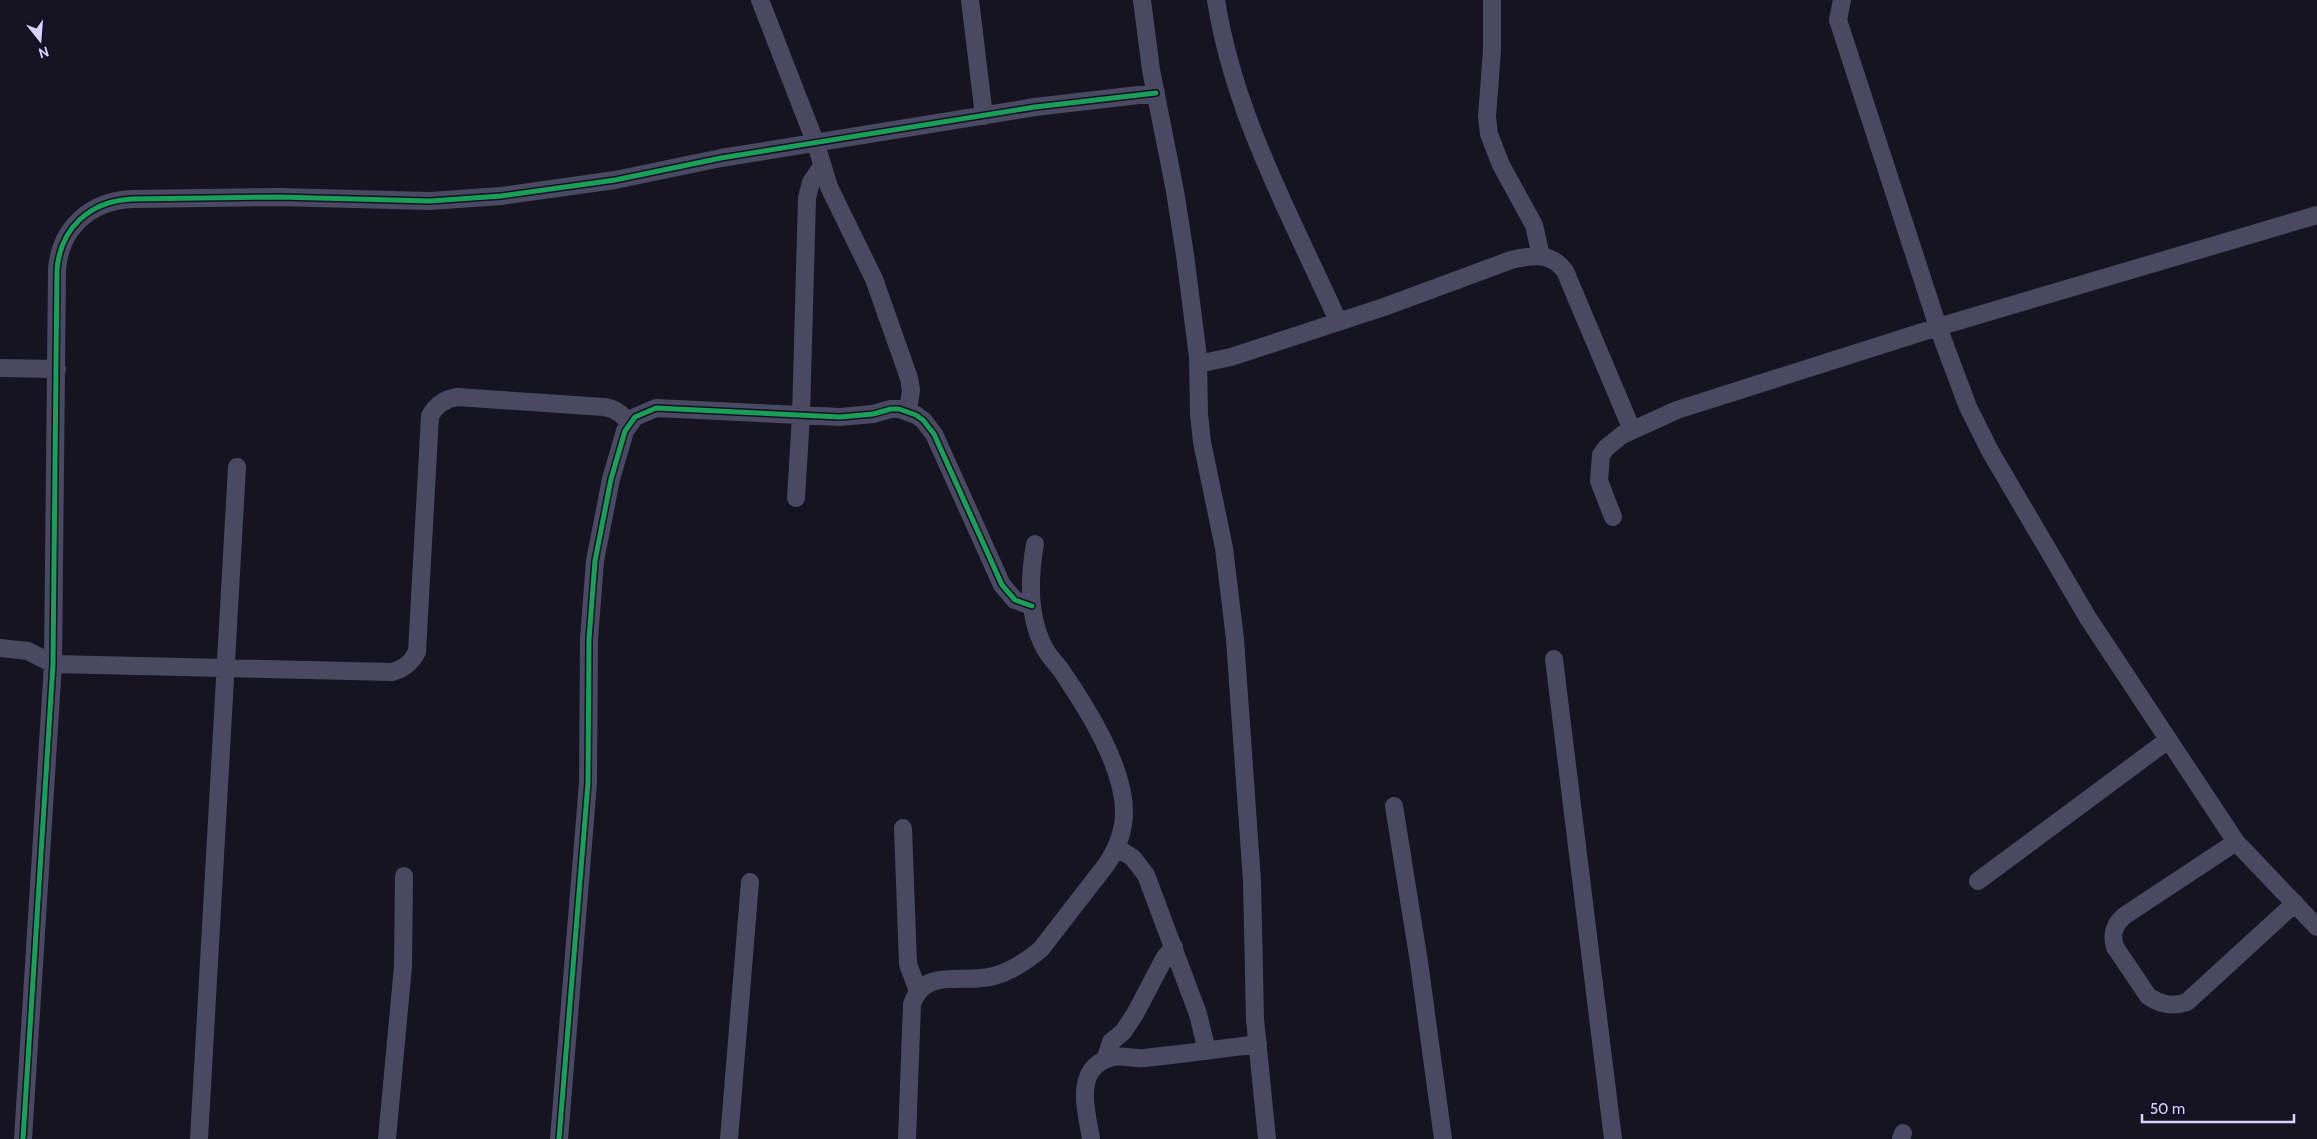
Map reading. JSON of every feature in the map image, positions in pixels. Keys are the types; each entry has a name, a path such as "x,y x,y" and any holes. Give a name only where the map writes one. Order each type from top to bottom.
{"street":[{"path":"760,0 816,144 838,208 857,241 874,279 909,378 911,390 908,411"},
{"path":"970,0 984,116"},
{"path":"1142,0 1145,33 1186,255 1198,364 1199,414 1202,442 1224,548 1235,639 1252,881 1255,1018 1267,1139"},
{"path":"1216,0 1227,59 1242,108 1338,321"},
{"path":"1492,0 1492,50 1487,117 1489,134 1501,165 1534,225 1541,256"},
{"path":"1842,0 1838,20 1938,327 1968,407 1990,451 2088,618 2236,842 2316,923"},
{"path":"23,1139 53,664 57,270 61,246 66,236 81,218 109,202 132,199 278,196 430,201 501,196 615,180 721,158 1035,107 1156,93"},
{"path":"796,498 801,416 807,198 810,182 822,166"},
{"path":"1613,517 1599,480 1599,464 1606,448 1635,429 1667,414 1938,327 2317,215"},
{"path":"1198,364 1231,357 1429,292 1511,260 1541,256 1554,259 1565,271 1635,429"},
{"path":"0,368 57,369"},
{"path":"0,648 28,651 53,664 392,672 400,670 411,662 417,652 430,416 442,402 458,397 604,407 613,409 621,414 629,424"},
{"path":"559,1139 588,783 591,600 602,520 611,479 629,424 641,413 656,408 801,416 856,416 890,409 908,411 924,420 934,434 1002,585 1015,600 1032,606"},
{"path":"199,1139 237,467"},
{"path":"907,1139 912,1004 918,991 930,982 938,979 962,980 994,976 1031,958 1041,949 1106,865 1116,847 1123,826 1124,812 1120,783 1094,724 1063,673 1045,649 1037,628 1032,606 1032,565 1035,544"},
{"path":"1554,659 1613,1139"},
{"path":"1978,881 2168,740"},
{"path":"1394,806 1419,962 1443,1139"},
{"path":"903,828 908,964 912,980 918,991"},
{"path":"2236,842 2124,916 2115,926 2113,940 2115,947 2148,996 2155,1001 2170,1005 2187,1002 2295,902"},
{"path":"1116,847 1133,858 1146,875 1198,1014 1207,1051"},
{"path":"387,1139 403,966 404,876"},
{"path":"729,1139 750,882"},
{"path":"1105,1060 1112,1042 1123,1032 1136,1014 1165,957 1174,947"},
{"path":"1090,1139 1085,1090 1086,1080 1091,1071 1105,1060 1113,1057 1131,1059 1258,1044"}],"cycle path":[{"path":"23,1139 53,664 57,270 59,255 64,241 80,220 91,211 103,205 132,199 279,197 430,201 501,196 615,180 721,158 1035,107 1156,93"},
{"path":"559,1139 588,783 589,639 595,561 611,479 625,431 635,417 656,408 840,417 899,409 916,415 923,420 934,434 1002,585 1015,600 1032,606"}]}
